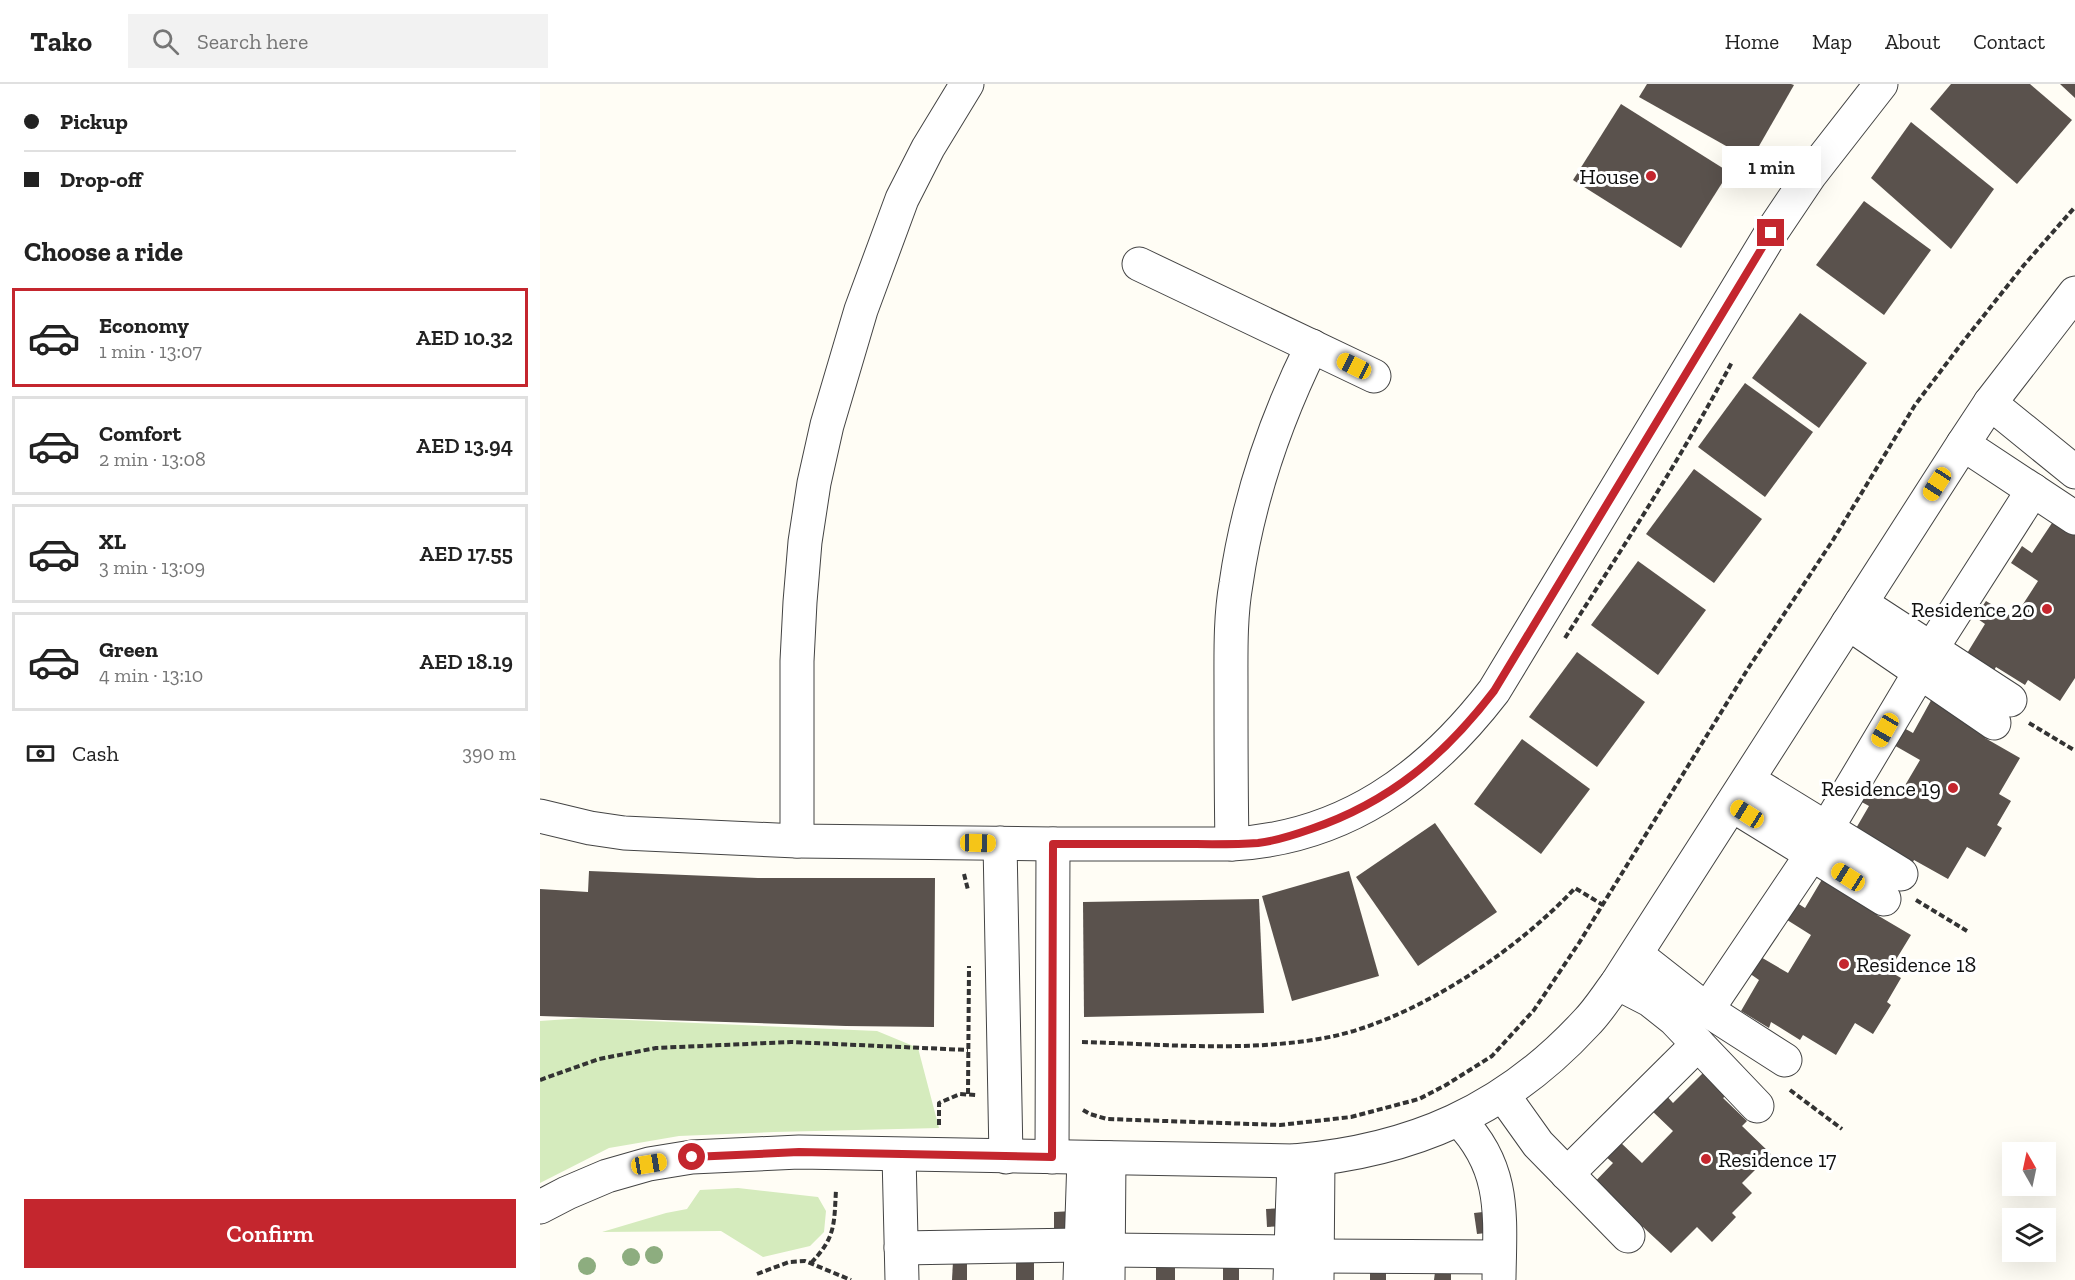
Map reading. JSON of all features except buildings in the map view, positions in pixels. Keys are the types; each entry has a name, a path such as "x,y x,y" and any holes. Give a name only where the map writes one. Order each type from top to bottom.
{"street":[{"path":"797,841 797,661 800,602 805,542 814,483 827,425 842,367 902,199 928,148 967,84"},
{"path":"540,816 590,828 624,833 797,841 1232,844 1260,842 1295,834 1329,823 1362,808 1393,790 1448,746 1494,691 1771,233 1810,175 1881,84"},
{"path":"1139,264 1374,376"},
{"path":"540,1207 567,1192 607,1176 649,1164 692,1157 799,1152 1306,1160 1340,1157 1383,1147 1434,1131 1503,1095 1534,1073 1588,1021 1637,955 1990,403 2075,293"},
{"path":"1232,844 1231,650 1235,585 1256,488 1271,440 1289,392 1312,346"},
{"path":"1990,403 2070,456"},
{"path":"1963,444 2075,518"},
{"path":"1707,1010 1819,841 1926,660 2033,490"},
{"path":"1855,613 2002,711"},
{"path":"1740,792 1892,887"},
{"path":"1000,843 1006,1157"},
{"path":"1052,1157 1053,844"},
{"path":"1637,955 1707,1010 1785,1060"},
{"path":"1617,983 1663,1009 1757,1106"},
{"path":"1003,992 1053,991"},
{"path":"1567,1174 1698,1044"},
{"path":"1503,1095 1538,1144 1628,1236"},
{"path":"901,1248 1304,1267 1499,1269 1500,1217 1496,1183 1477,1141 1458,1120"},
{"path":"899,1155 902,1280"},
{"path":"1080,1280 1099,1258 1096,1158"},
{"path":"1304,1267 1306,1160"}],"path":[{"path":"1077,1103 1090,1114 1107,1119 1280,1125 1351,1117 1419,1099 1492,1056 1534,1010 1603,905 1749,667 1833,540 1915,405 2024,265 2075,207"},
{"path":"1560,646 1653,500 1733,361"},
{"path":"954,870 965,874 969,896"},
{"path":"1072,1042 1266,1046 1321,1039 1378,1023 1419,1005 1520,939 1575,888 1603,905"},
{"path":"968,1094 969,955"},
{"path":"540,1080 599,1059 656,1048 791,1042 968,1050"},
{"path":"939,1128 939,1103 960,1094 984,1095"},
{"path":"811,1263 825,1249 833,1231 837,1190"},
{"path":"757,1274 789,1262 805,1261 851,1280"}],"green space":[{"path":"583,1018 877,1031 918,1048 939,1128 679,1136 609,1148 540,1183 540,1021"},
{"path":"738,1188 818,1197 826,1211 824,1232 810,1246 763,1257 721,1231 602,1232 687,1209 700,1190"}],"place":[{"name":"House","path":"1651,176"},
{"name":"Residence 20","path":"2047,609"},
{"name":"Residence 19","path":"1953,788"},
{"name":"Residence 18","path":"1844,964"},
{"name":"Residence 17","path":"1706,1159"}],"route":[{"path":"692,1157 799,1152 1052,1157 1053,844 1260,842 1329,823 1362,808 1393,790 1422,769 1448,746 1494,691 1771,233"}]}
